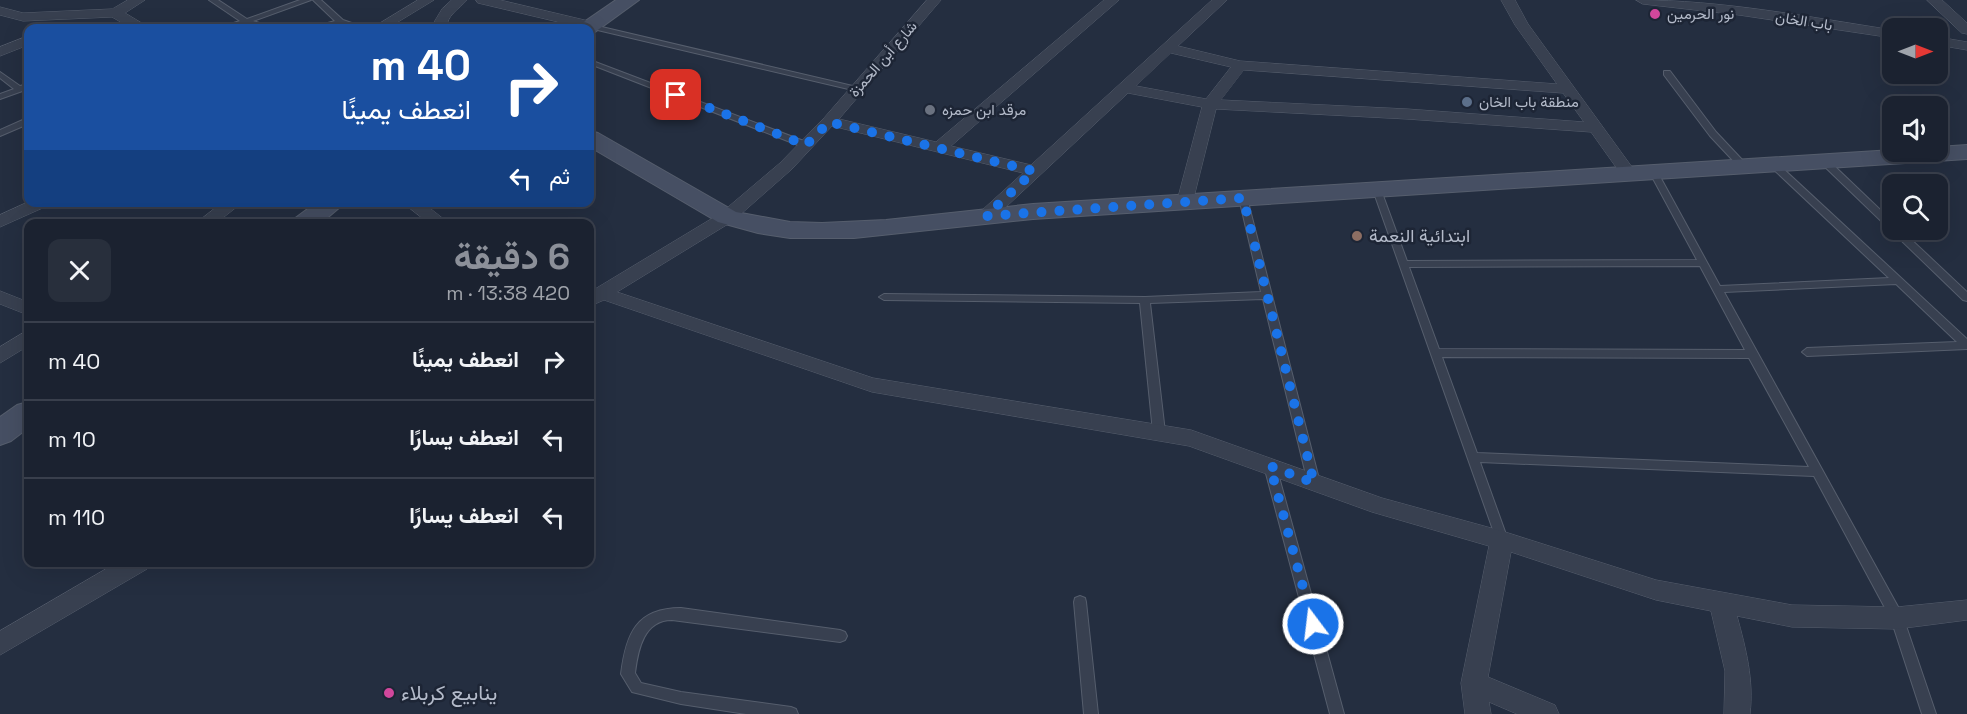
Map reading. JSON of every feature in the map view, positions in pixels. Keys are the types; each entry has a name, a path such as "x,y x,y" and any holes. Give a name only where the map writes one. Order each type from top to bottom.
{"street":[{"path":"0,11 23,17 115,13 138,0"},
{"path":"386,24 428,0"},
{"path":"440,24 447,12 460,0"},
{"path":"483,0 578,24"},
{"path":"594,24 629,0"},
{"name":"شارع أبن الحمزة","path":"596,296 728,217 829,122 934,0"},
{"path":"939,148 1112,0"},
{"path":"986,216 1123,87 1220,0"},
{"path":"1508,0 1522,25 1629,174"},
{"name":"باب الخان","path":"1643,0 1739,11 1882,32"},
{"path":"1934,0 1967,30"},
{"path":"115,13 133,24"},
{"path":"67,24 93,14"},
{"path":"0,52 24,42"},
{"path":"1948,43 1967,46"},
{"path":"1168,48 1240,65 1568,89"},
{"path":"1185,201 1210,104 1240,65"},
{"path":"1123,87 1210,104 1407,114 1597,128"},
{"path":"829,122 1034,171"},
{"path":"594,140 728,217 751,225 794,231 832,232 986,216 1185,201 1967,152"},
{"path":"0,222 31,207"},
{"path":"210,219 228,207"},
{"path":"310,219 327,207"},
{"path":"417,207 435,219"},
{"path":"596,296 872,385 1191,438 1380,506 1502,540 1656,590 1792,616 1897,618 1967,610"},
{"path":"0,297 24,307"},
{"path":"0,356 24,340"},
{"path":"0,433 24,416"},
{"path":"1478,714 1474,683 1502,540"},
{"path":"0,644 131,567"},
{"path":"1721,602 1737,667 1741,696 1737,714"},
{"path":"1474,683 1546,714"}],"lane":[{"path":"213,0 253,24"},
{"path":"240,24 307,0"},
{"path":"317,0 340,22 348,24"},
{"path":"333,24 340,22"},
{"path":"594,28 857,89"},
{"path":"594,64 806,145"},
{"path":"1668,73 1713,134 1744,167"},
{"path":"0,74 24,88"},
{"path":"0,97 24,88"},
{"path":"0,133 24,123"},
{"path":"1825,162 1882,217"},
{"path":"1774,165 1966,345"},
{"path":"1654,173 1897,618 1929,714"},
{"path":"1377,190 1502,540"},
{"path":"1243,198 1314,483"},
{"path":"1907,240 1967,298"},
{"path":"1404,264 1704,263"},
{"path":"1718,289 1899,281"},
{"path":"884,297 1145,300 1268,296"},
{"path":"1145,300 1159,432"},
{"path":"1808,352 1966,345"},
{"path":"1435,353 1754,354"},
{"path":"1472,457 1817,472"},
{"path":"1270,466 1337,714"},
{"path":"1080,602 1090,714"},
{"path":"791,714 673,697 637,688 628,674 630,651 642,630 657,616 681,614 840,636"}],"place":[{"name":"نور الحرمين","path":"1655,14"},
{"name":"منطقة باب الخان","path":"1467,102"},
{"name":"مرقد ابن حمزه","path":"930,110"},
{"name":"ابتدائية النعمة","path":"1357,236"},
{"name":"ينابيع كربلاء","path":"389,693"}],"route":[{"path":"676,95 806,145 829,122 1034,171 986,216 1243,198 1314,483 1270,466 1313,624"}]}
